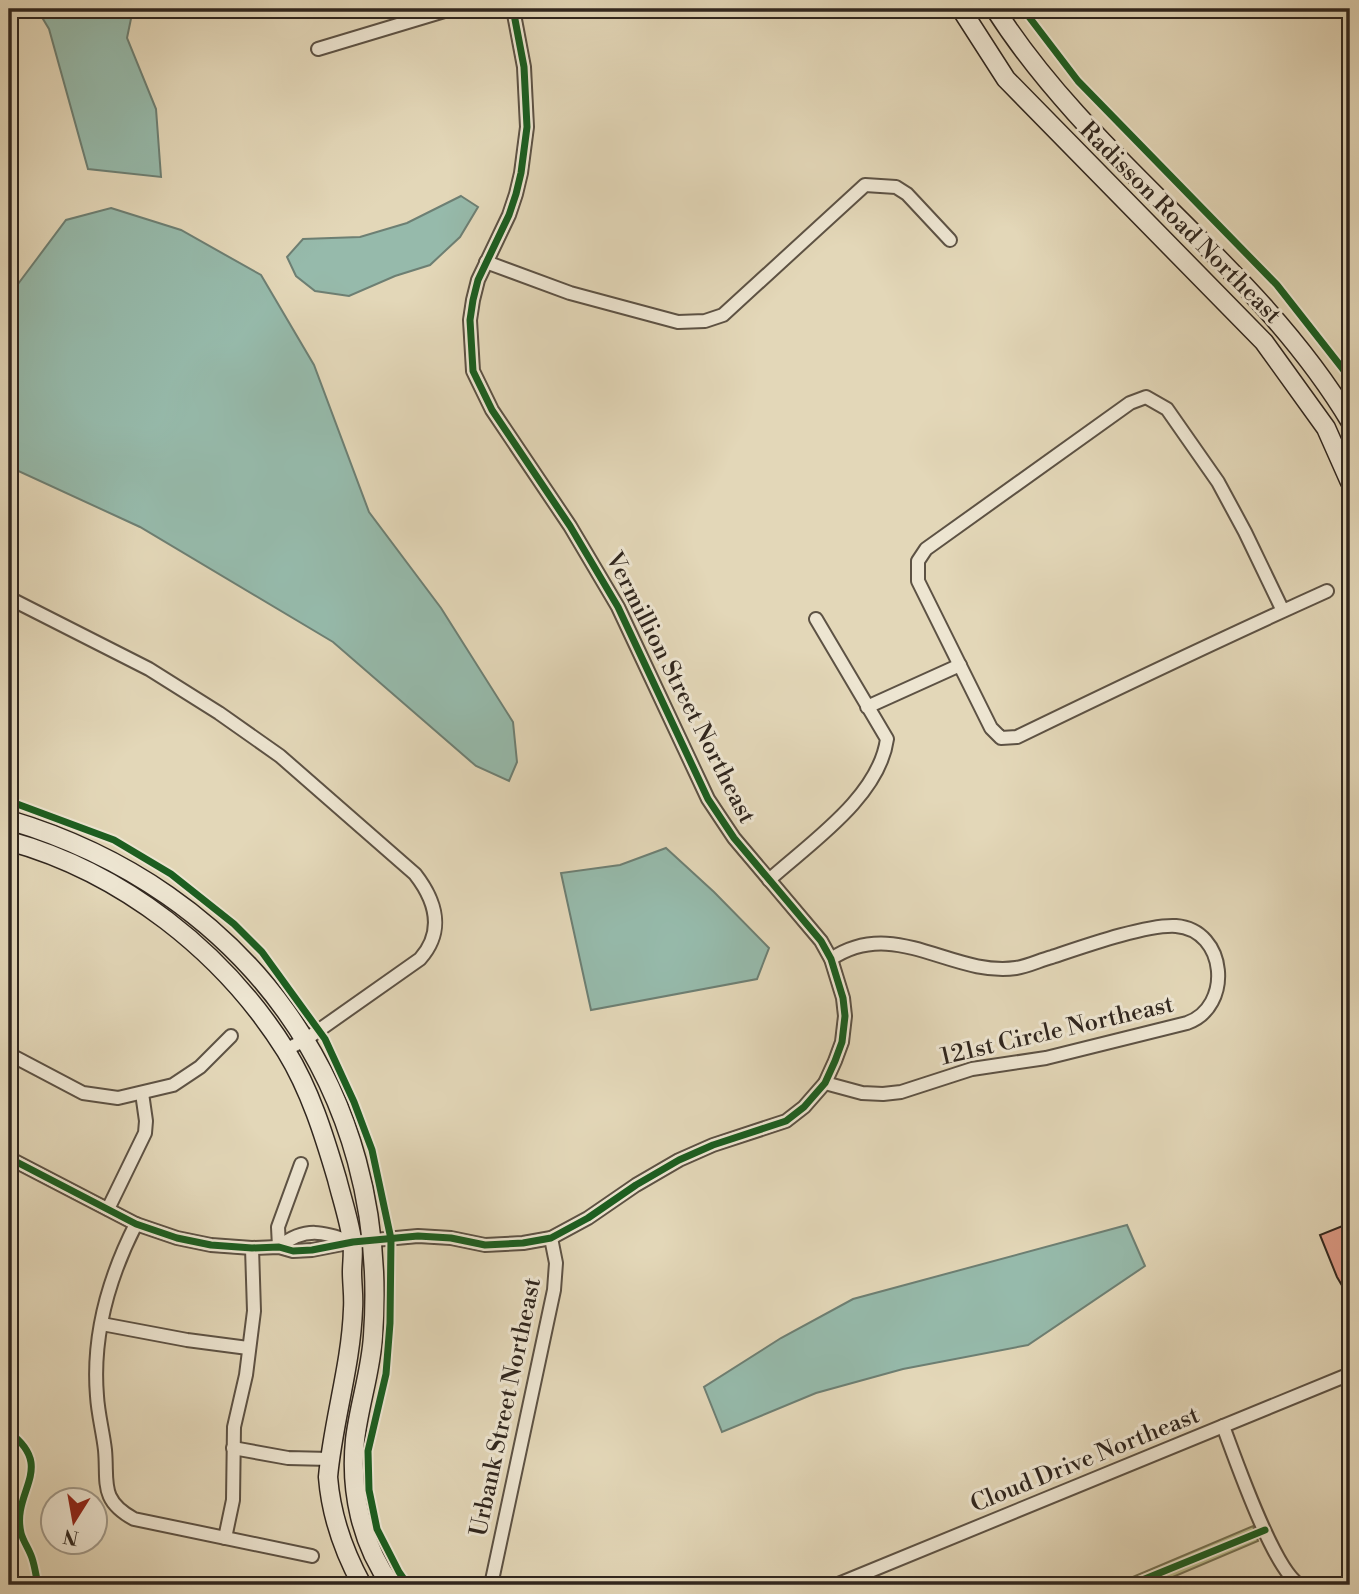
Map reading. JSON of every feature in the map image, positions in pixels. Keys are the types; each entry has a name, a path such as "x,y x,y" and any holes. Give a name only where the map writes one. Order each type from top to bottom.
{"street":[{"path":"318,49 451,9"},
{"name":"Vermillion Street Northeast","path":"279,1247 292,1237 324,1232 353,1242 434,1236 485,1245 551,1238 605,1208 636,1185 679,1160 713,1145 786,1121 804,1107 825,1083 842,1042 845,1016 843,998 831,959 821,941 734,838 708,799 618,607 570,526 492,410 473,371 470,320 478,280 516,194 527,127 524,67 513,9"},
{"name":"Radisson Road Northeast","path":"961,9 1006,79 1264,342 1326,428 1350,482"},
{"name":"Radisson Road Northeast","path":"995,9 1063,99 1269,310 1305,354 1350,421"},
{"path":"486,262 570,293 678,323 705,321 723,315 865,185 896,187 908,194 950,240"},
{"path":"1283,611 1218,482 1167,409 1146,397 1130,403 926,549 918,561 918,581 991,728 1001,738 1017,737 1327,591"},
{"path":"9,598 149,669 219,713 280,756 415,874 426,888 436,921 435,936 429,949 409,967 304,1040 285,1050"},
{"path":"769,880 830,827 860,795 884,757 887,739 816,619"},
{"path":"867,707 960,665"},
{"path":"9,820 74,842 105,857 183,905 246,961 304,1040 336,1097 360,1166 372,1241 373,1337 355,1439 353,1479 361,1525 374,1558 391,1585"},
{"path":"9,841 88,870 142,902 214,964 240,992 285,1050 298,1073 325,1136 353,1242 353,1309 344,1382 330,1459 329,1494 344,1549 362,1585"},
{"name":"121st Circle Northeast","path":"825,1083 862,1093 901,1092 972,1069 1046,1058 1187,1023 1199,1019 1209,1007 1215,995 1219,967 1210,944 1188,928 1176,926 1134,933 1016,968 980,966 904,945 879,943 865,943 831,959"},
{"path":"9,1054 83,1093 118,1098 173,1086 200,1067 231,1036"},
{"path":"108,1209 145,1133 142,1093"},
{"path":"9,1158 136,1224 195,1243 252,1248 279,1247 278,1227 301,1164"},
{"path":"136,1224 119,1256 107,1297 96,1376 104,1448 104,1480 115,1504 134,1519 312,1556"},
{"name":"Urbank Street Northeast","path":"491,1585 554,1290 556,1263 551,1238"},
{"path":"225,1538 233,1500 234,1427 246,1375 254,1311 252,1248"},
{"path":"102,1324 248,1348"},
{"name":"Cloud Drive Northeast","path":"836,1585 1350,1374"},
{"path":"1223,1426 1259,1519 1284,1569 1292,1581 1300,1585"},
{"path":"233,1448 288,1458 330,1459"}],"green space":[{"path":"1253,1526 1258,1541 1154,1585 1114,1585"}],"shaded area":[{"path":"37,9 133,9 127,38 156,109 161,177 88,169 49,29"},
{"path":"461,196 478,207 460,237 430,265 395,276 349,296 315,291 296,276 287,257 303,239 360,237 407,223"},
{"path":"111,208 181,230 261,275 314,365 369,512 441,608 513,722 517,762 509,781 476,766 333,642 140,527 9,468 9,296 66,220"},
{"path":"666,848 769,948 757,979 591,1010 561,873 620,865"},
{"path":"1127,1225 1145,1266 1028,1345 903,1369 816,1393 722,1432 704,1387 781,1338 853,1299"}],"building":[{"path":"1350,1223 1350,1299 1337,1277 1320,1235"}],"cycle path":[{"path":"9,1158 136,1224 177,1238 211,1245 279,1247 293,1251 418,1236 451,1238 485,1245 523,1243 551,1238 588,1218 679,1160 713,1145 786,1121 804,1107 825,1083 835,1061 842,1042 845,1016 843,998 831,959 821,941 734,838 708,799 618,607 570,526 492,410 473,371 470,320 473,300 478,280 516,194 527,127 524,67 513,9"},
{"path":"1023,9 1078,81 1277,285 1350,378"},
{"path":"9,801 114,840 171,874 234,924 262,952 325,1039 354,1102 372,1150 391,1239 390,1323 386,1374 368,1451 369,1490 377,1529 408,1585"},
{"path":"9,1432 23,1445 30,1457 31,1469 20,1518 21,1533 32,1558 38,1585"},
{"path":"1130,1585 1265,1530"}]}
